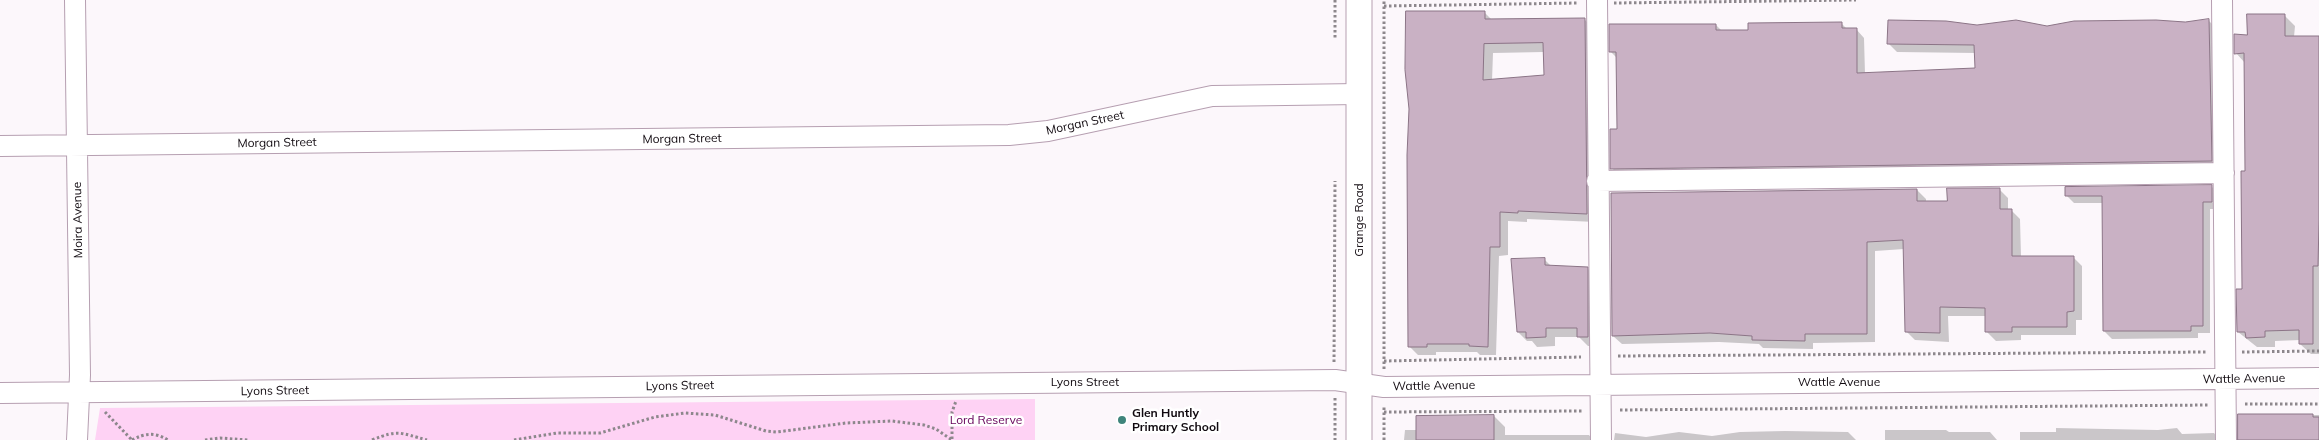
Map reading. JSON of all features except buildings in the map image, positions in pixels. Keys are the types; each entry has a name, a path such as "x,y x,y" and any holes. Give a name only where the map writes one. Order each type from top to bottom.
{"main road":[{"name":"Grange Road","path":"1359,440 1360,0"}],"street":[{"name":"Moira Avenue","path":"75,0 80,393 77,440"},
{"path":"2222,0 2226,440"},
{"path":"1597,2 1601,440"},
{"name":"Morgan Street","path":"0,146 1022,135 1212,96 1359,94"},
{"path":"1598,181 2224,173"},
{"name":"Wattle Avenue","path":"1360,383 1384,386 2319,378"},
{"name":"Lyons Street","path":"0,394 1335,380 1360,383"}],"path":[{"path":"1335,0 1335,48"},
{"path":"1384,0 1384,440"},
{"path":"1384,6 1856,0"},
{"path":"1335,173 1335,440"},
{"path":"1384,361 1600,356 2319,351"},
{"path":"952,440 952,412 957,397"},
{"path":"1384,412 2319,404"},
{"path":"103,410 109,414 132,440 140,436 156,434 168,440"},
{"path":"514,440 557,432 600,433 655,417 686,413 715,415 766,431 776,432 846,423 909,422 936,429 952,440"},
{"path":"372,440 396,432 404,432 427,440"},
{"path":"205,440 220,438 248,440"}],"green space":[{"name":"Lord Reserve","path":"1035,399 1035,440 95,440 100,408"}],"place":[{"name":"Glen Huntly Primary School","path":"1122,420"}]}
